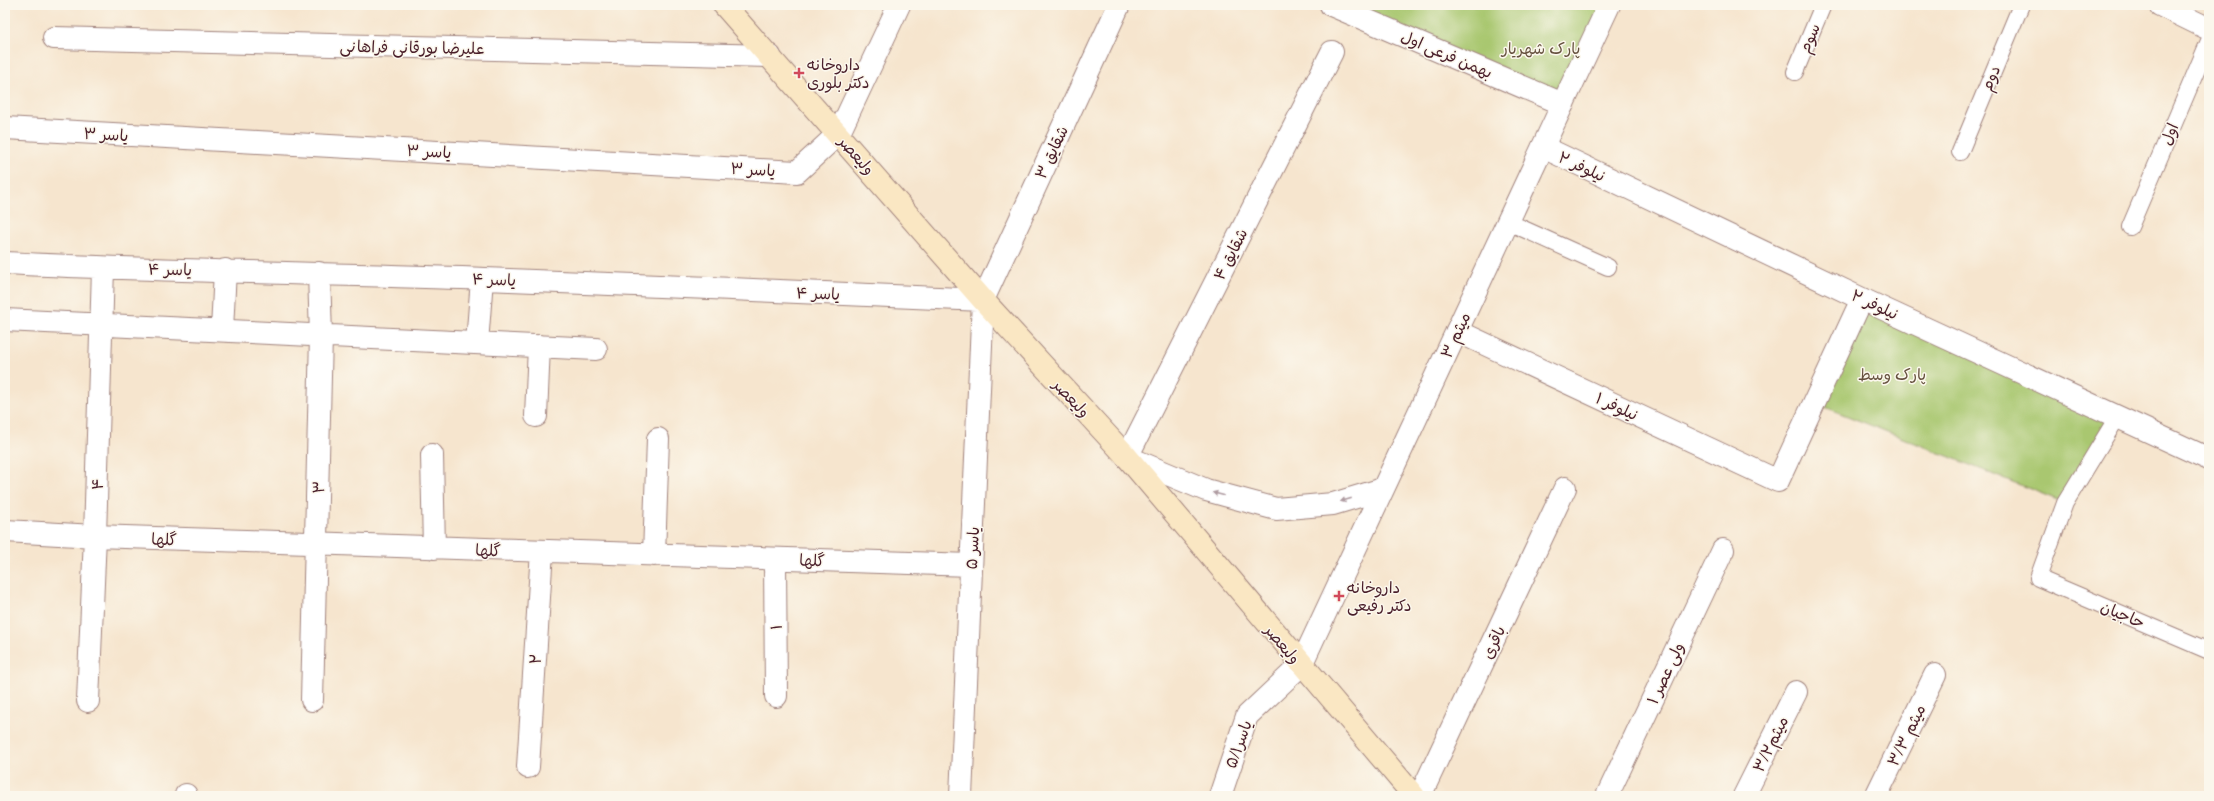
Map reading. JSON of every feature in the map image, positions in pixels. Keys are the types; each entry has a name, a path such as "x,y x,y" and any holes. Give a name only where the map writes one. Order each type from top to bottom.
{"main road":[{"name":"ولیعصر","path":"724,5 839,133 983,300 1127,457 1301,665 1414,796"}],"street":[{"path":"839,133 899,5"},
{"name":"شقایق ۳","path":"983,300 1119,5"},
{"name":"بهمن فرعی اول","path":"1331,5 1563,104"},
{"name":"میثم ۳","path":"1301,665 1609,5"},
{"path":"2160,5 2209,29"},
{"name":"علیرضا بورقانی فراهانی","path":"54,38 770,56"},
{"name":"شقایق ۴","path":"1127,457 1332,52"},
{"name":"یاسر ۳","path":"5,128 797,172 839,133"},
{"name":"نیلوفر ۲","path":"1543,147 1862,299 2209,459"},
{"name":"یاسر ۴","path":"5,263 102,268 225,270 482,279 983,300"},
{"name":"۴","path":"88,701 102,325 102,268"},
{"path":"222,330 225,270"},
{"name":"۳","path":"312,700 321,336 319,273"},
{"path":"477,343 482,279"},
{"name":"نیلوفر ۱","path":"1457,331 1778,481 1862,299"},
{"name":"یاسر ۵","path":"961,796 983,300"},
{"path":"5,320 596,349"},
{"path":"536,416 539,346"},
{"path":"654,555 658,439"},
{"path":"432,455 434,548"},
{"path":"1127,457 1206,490 1276,509 1333,504 1383,489"},
{"name":"باقری","path":"1420,796 1565,488"},
{"name":"گلها","path":"5,531 95,536 317,544 971,565"},
{"name":"ولی عصر ۱","path":"1607,796 1723,550"},
{"name":"۲","path":"528,766 542,551"},
{"name":"۱","path":"775,559 776,696"},
{"name":"یاسر۵/۱","path":"1220,796 1246,716 1301,665"},
{"name":"میثم ۳/۳","path":"1876,796 1936,675"},
{"name":"میثم۳/۲","path":"1744,796 1796,692"}],"lane":[{"name":"سوم","path":"1795,72 1823,5"},
{"name":"دوم","path":"1960,152 2021,5"},
{"name":"اول","path":"2130,227 2209,41"},
{"path":"1508,222 1608,267"},
{"name":"حاجیان","path":"2118,416 2065,503 2038,578 2209,651"}],"green space":[{"name":"پارک شهریار","path":"1331,5 1609,5 1563,104"},
{"name":"پارک وسط","path":"1862,299 2118,416 2065,503 1815,403"}],"place":[{"name":"داروخانه دکتر بلوری","path":"799,73"},
{"name":"داروخانه دکتر رفیعی","path":"1339,596"}]}
